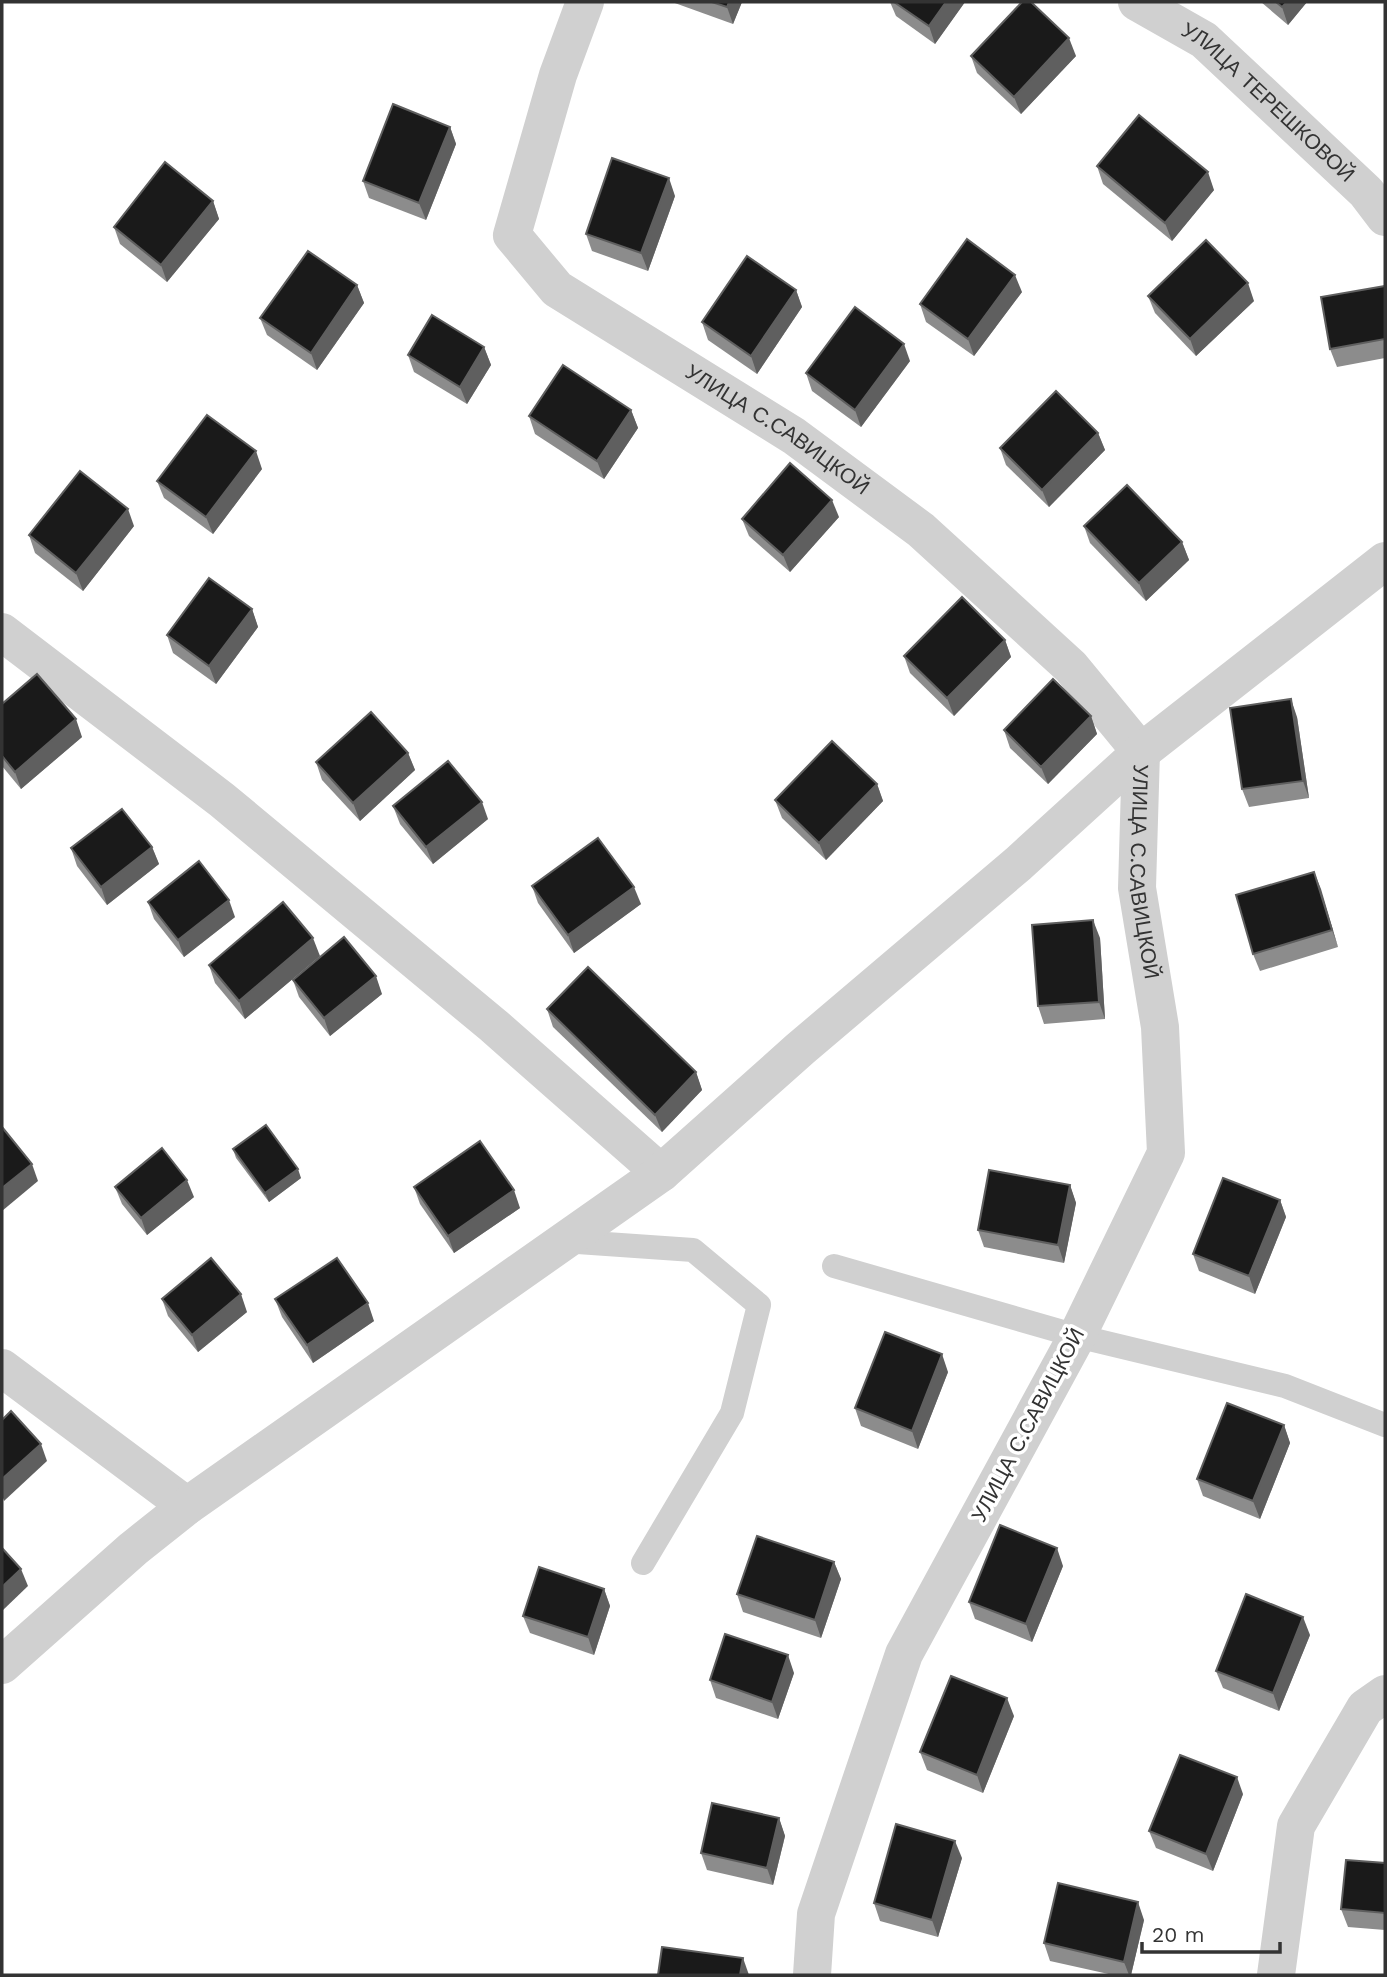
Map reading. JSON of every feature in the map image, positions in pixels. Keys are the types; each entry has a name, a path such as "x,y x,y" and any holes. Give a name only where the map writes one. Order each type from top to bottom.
{"street":[{"name":"УЛИЦА С.САВИЦКОЙ","path":"585,2 558,75 512,234 556,289 794,436 921,530 1070,667 1141,752 1137,888 1160,1027 1166,1153 1077,1336 904,1654 816,1914 813,1975"},
{"name":"УЛИЦА ТЕРЕШКОВОЙ","path":"1137,2 1204,40 1366,192 1385,217"},
{"path":"2,1665 133,1549 187,1506 661,1173 800,1049 1018,863 1141,752 1385,561"},
{"path":"2,632 222,800 494,1027 661,1173"},
{"path":"2,1368 187,1506"},
{"path":"1276,1975 1296,1826 1365,1708 1385,1694"}],"lane":[{"path":"563,1241 692,1250 759,1305 732,1413 643,1563"},
{"path":"834,1266 1077,1336 1285,1386 1385,1425"}],"building":[{"path":"712,2 729,2 727,7"},
{"path":"894,2 946,2 929,26"},
{"path":"1022,2 1031,2 1069,38 1014,97 971,56"},
{"path":"393,104 450,127 419,203 363,181"},
{"path":"1139,115 1208,172 1165,223 1097,166"},
{"path":"612,158 669,178 641,253 586,234"},
{"path":"165,162 213,201 161,265 114,227"},
{"path":"967,239 1015,275 968,339 920,304"},
{"path":"1206,240 1248,283 1190,339 1148,296"},
{"path":"308,251 357,285 311,353 260,318"},
{"path":"747,256 796,290 751,356 702,322"},
{"path":"1385,286 1385,339 1330,349 1321,297"},
{"path":"855,307 904,344 855,410 806,373"},
{"path":"432,315 484,347 460,387 408,355"},
{"path":"563,365 631,410 597,461 529,416"},
{"path":"1056,391 1098,433 1042,490 1000,448"},
{"path":"207,415 256,451 206,517 157,481"},
{"path":"790,463 832,500 783,555 742,519"},
{"path":"80,471 128,509 76,573 29,535"},
{"path":"1127,485 1182,542 1139,583 1084,526"},
{"path":"209,578 252,609 209,666 167,635"},
{"path":"962,597 1005,640 947,698 904,656"},
{"path":"37,674 76,719 15,772 2,756 2,704"},
{"path":"1053,679 1091,716 1041,767 1004,730"},
{"path":"1291,699 1303,781 1242,789 1230,708"},
{"path":"371,712 408,753 353,803 316,762"},
{"path":"832,741 877,784 819,843 775,800"},
{"path":"448,761 482,802 426,847 393,806"},
{"path":"122,809 152,847 101,887 71,848"},
{"path":"598,838 634,887 568,935 532,886"},
{"path":"199,861 229,900 178,940 148,902"},
{"path":"1314,872 1332,930 1253,954 1236,895"},
{"path":"283,902 313,938 239,1001 209,965"},
{"path":"1093,920 1099,1002 1038,1006 1032,925"},
{"path":"344,937 376,976 324,1018 293,980"},
{"path":"588,967 696,1072 655,1115 547,1009"},
{"path":"266,1125 298,1169 265,1193 233,1149"},
{"path":"2,1127 32,1164 2,1188"},
{"path":"480,1141 514,1190 448,1236 414,1187"},
{"path":"162,1148 187,1180 141,1218 115,1187"},
{"path":"989,1170 1070,1185 1058,1245 978,1230"},
{"path":"1223,1178 1280,1200 1249,1276 1193,1254"},
{"path":"211,1258 241,1294 192,1335 162,1299"},
{"path":"337,1258 368,1303 307,1345 275,1299"},
{"path":"885,1332 942,1354 912,1431 855,1408"},
{"path":"1227,1403 1284,1425 1253,1501 1197,1479"},
{"path":"11,1411 41,1444 2,1479 2,1420"},
{"path":"1000,1525 1057,1548 1026,1624 969,1602"},
{"path":"757,1536 834,1562 815,1620 737,1594"},
{"path":"2,1548 21,1569 2,1587"},
{"path":"539,1567 604,1589 588,1637 523,1616"},
{"path":"1246,1594 1303,1617 1273,1693 1216,1671"},
{"path":"725,1634 788,1655 772,1702 710,1680"},
{"path":"951,1676 1007,1698 977,1775 920,1752"},
{"path":"1180,1755 1237,1777 1206,1854 1149,1831"},
{"path":"712,1803 779,1818 767,1868 701,1853"},
{"path":"896,1824 955,1841 932,1920 874,1903"},
{"path":"1346,1860 1385,1863 1385,1913 1341,1909"},
{"path":"1058,1883 1138,1902 1124,1962 1044,1943"},
{"path":"662,1947 743,1958 740,1975 658,1975"}]}
